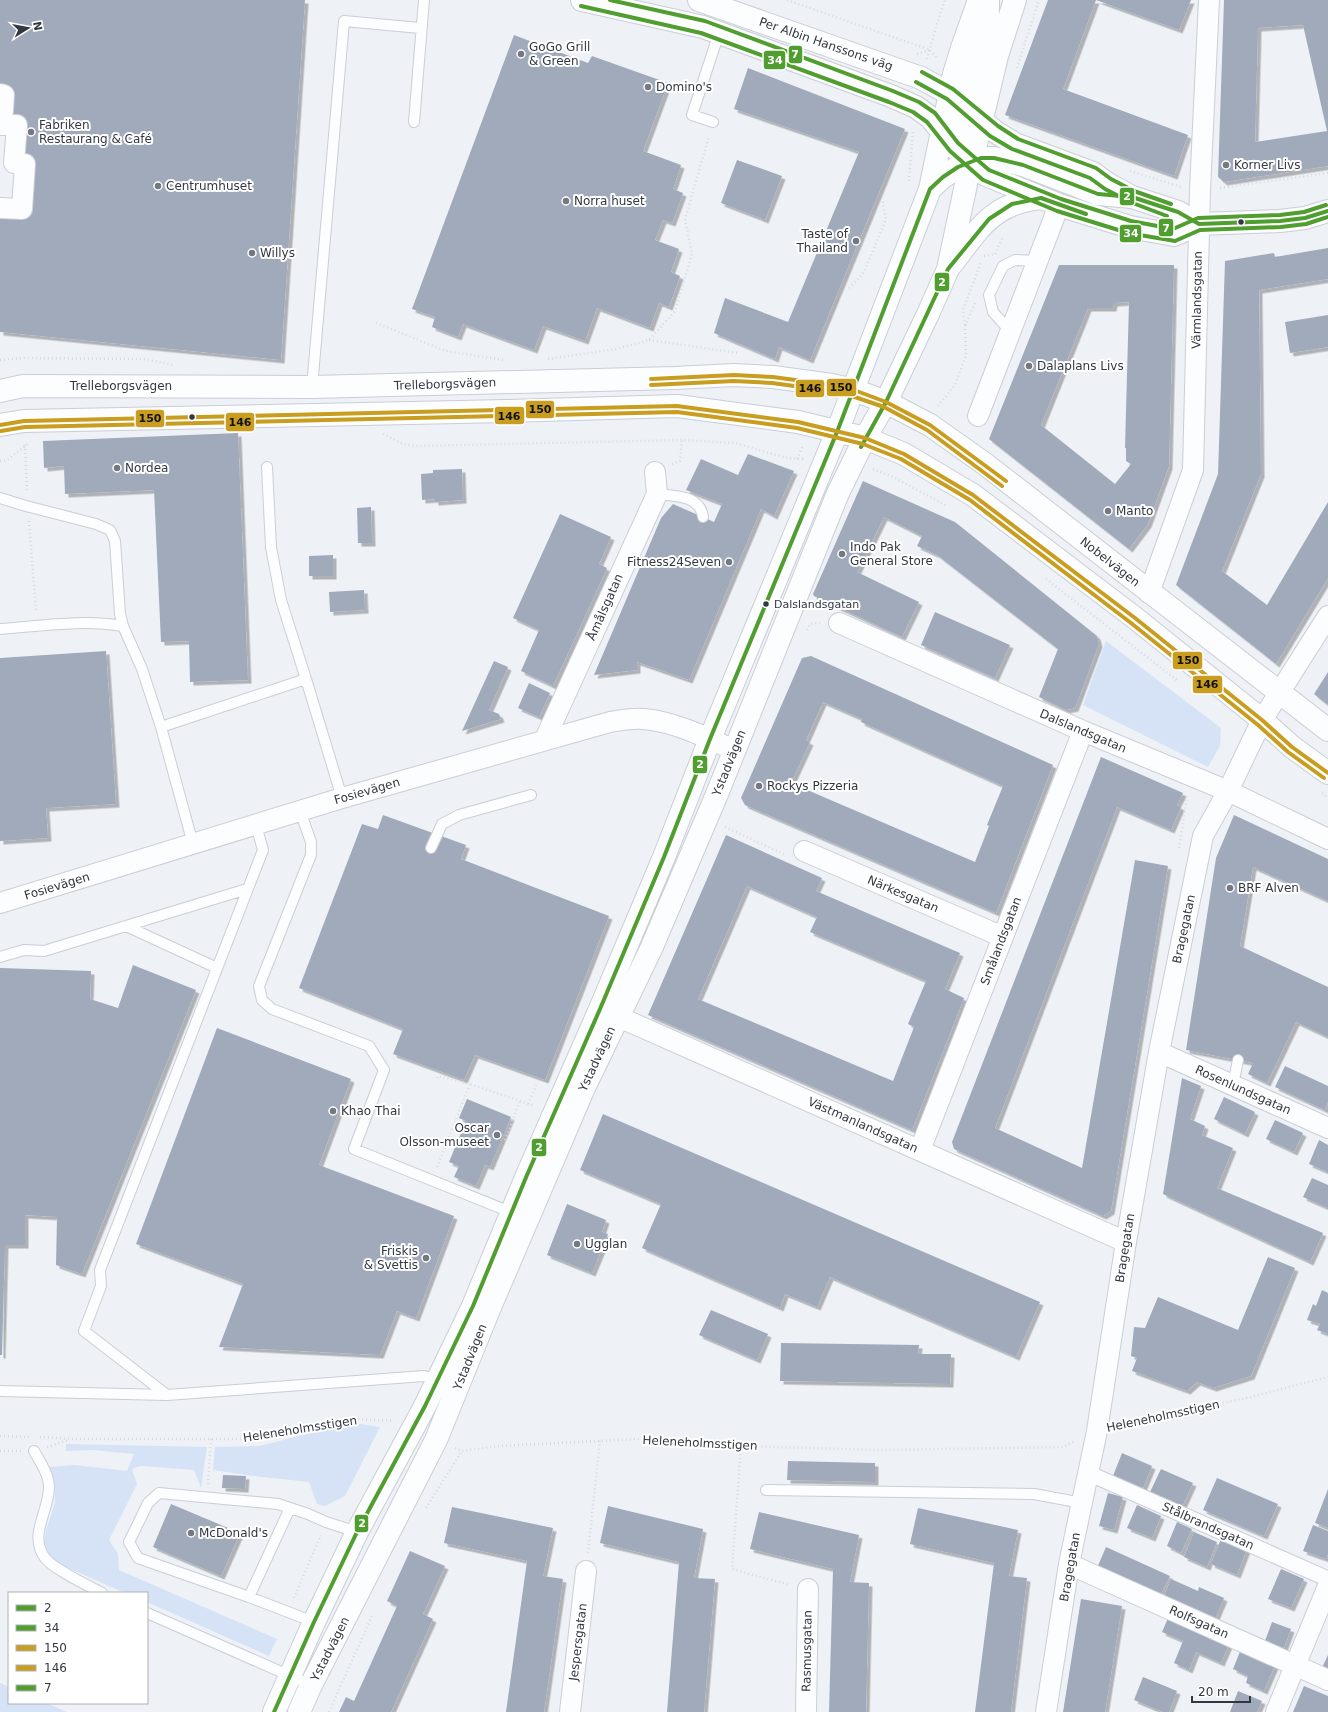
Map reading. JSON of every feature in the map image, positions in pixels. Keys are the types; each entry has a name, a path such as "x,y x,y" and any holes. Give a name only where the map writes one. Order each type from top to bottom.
{"main road":[{"name":"Per Albin Hanssons väg","path":"582,0 704,27 891,96 916,107 931,118 954,147 986,175 1050,202 1130,227 1174,235 1199,224"},
{"name":"Per Albin Hanssons väg","path":"700,0 921,78 957,100 981,121 1015,144 1094,173 1108,184 1132,197"},
{"path":"971,161 964,137 957,100 962,48 979,0"},
{"path":"957,100 967,87 987,26 988,0"},
{"path":"948,269 971,161 997,56 1015,0"},
{"name":"Ystadvägen","path":"299,1712 436,1440 520,1216 609,1013 664,856 710,739 854,390 930,189 942,131 957,100"},
{"path":"930,189 943,177 958,167 981,158 994,158 1023,165 1098,194 1132,197 1178,212 1199,224 1280,221 1305,218 1328,211"},
{"path":"948,269 989,219 1012,204 1027,200 1050,202"},
{"name":"Ystadvägen","path":"609,1013 651,949 734,750 838,493 865,438 886,402 948,269"},
{"name":"Trelleborgsvägen","path":"0,391 23,386 312,388 734,375 773,377 832,385 854,390 886,402"},
{"name":"Nobelvägen","path":"886,402 930,425 985,464 1149,593 1328,730"},
{"path":"0,425 24,421 491,412 677,406 798,422 865,438 904,454 973,495 1135,618 1262,720 1292,747 1322,781"},
{"name":"Ystadvägen","path":"274,1712 314,1622 357,1532 438,1380 473,1306 520,1216"}],"street":[{"name":"Värmlandsgatan","path":"1149,593 1193,470 1200,190 1209,0"},
{"path":"0,94 4,95 2,125 17,125 14,163 25,164 22,209 0,208"},
{"path":"978,416 1037,261 1050,202"},
{"name":"Åmålsgatan","path":"545,740 657,494 655,472"},
{"name":"Bragegatan","path":"1046,1712 1069,1564 1097,1431 1126,1242 1159,1052 1203,836 1228,791 1262,720 1328,616"},
{"name":"Dalslandsgatan","path":"839,623 1083,732 1228,791 1328,839"},
{"name":"Fosievägen","path":"0,903 342,798 610,722 632,719 658,721 693,731 734,750"},
{"name":"Smålandsgatan","path":"920,1150 1083,732"},
{"name":"Närkesgatan","path":"804,851 1003,937"},
{"name":"Västmanlandsgatan","path":"609,1013 1126,1242"},
{"name":"Rosenlundsgatan","path":"1159,1052 1328,1128"},
{"name":"Stålbrandsgatan","path":"1088,1473 1328,1579"},
{"name":"Rolfsgatan","path":"1069,1564 1328,1680"},
{"name":"Jespersgatan","path":"570,1712 586,1571"},
{"path":"1276,1712 1328,1586"},
{"name":"Rasmusgatan","path":"806,1712 808,1589"}],"lane":[{"path":"414,122 420,28 424,0"},
{"path":"312,388 344,21 420,28"},
{"path":"713,122 692,115 719,33"},
{"path":"1010,330 993,312 989,295 1002,266 1015,260 1037,261"},
{"path":"267,467 271,547 281,600 342,798"},
{"path":"657,494 686,498 697,504 702,510 703,517"},
{"path":"0,498 28,507 96,524 110,530 115,541 120,614 123,626 142,669 161,727 193,844"},
{"path":"0,629 102,623 123,626"},
{"path":"161,727 306,679"},
{"path":"431,848 442,824 459,815 531,795"},
{"path":"300,812 311,842 310,855 259,986 262,1000 272,1009 369,1046 384,1070 354,1149 520,1216"},
{"path":"167,1395 84,1331 101,1286 100,1270 263,850 256,825"},
{"path":"0,957 24,950 44,951 247,889"},
{"path":"126,926 217,968"},
{"path":"1233,1085 1238,1060"},
{"path":"0,1391 167,1395 424,1376 438,1380"},
{"path":"34,1451 46,1474 49,1486 48,1497 39,1528 38,1542 45,1559 56,1568 100,1592"},
{"path":"766,1490 1034,1494 1082,1503"},
{"path":"314,1622 249,1597 138,1558 129,1542 148,1503 159,1493 278,1504 357,1532"},
{"path":"249,1597 290,1508"},
{"path":"148,1613 311,1686"}],"path":[{"path":"787,0 930,50"},
{"path":"921,78 945,0"},
{"path":"1016,71 1039,0"},
{"path":"909,182 916,107"},
{"path":"545,360 616,349 649,340 675,311 692,254 685,219 713,122"},
{"path":"1124,169 1185,189 1200,190 1328,173"},
{"path":"849,288 864,272 886,219 882,199"},
{"path":"965,326 962,310 983,256 995,254"},
{"path":"376,323 446,351 508,361"},
{"path":"0,360 23,358 145,359 176,365"},
{"path":"380,433 391,440 416,446 682,440 735,443 786,458 797,459 804,444"},
{"path":"655,472 680,461 682,440"},
{"path":"0,461 7,460 25,444 31,442"},
{"path":"25,444 37,626"},
{"path":"868,468 893,477 948,506"},
{"path":"1044,577 1183,685"},
{"path":"1322,781 1328,798"},
{"path":"721,825 793,858 804,851"},
{"path":"436,1078 438,1076 470,1084 539,1108"},
{"path":"528,1104 538,1082"},
{"path":"432,1181 470,1084"},
{"path":"505,1140 520,1101"},
{"name":"Heleneholmsstigen","path":"462,1451 499,1446 636,1439 741,1446 881,1450 1063,1447 1097,1431 1121,1423 1251,1397 1328,1377"},
{"name":"Heleneholmsstigen","path":"71,1439 248,1439 357,1419 395,1421 412,1430"},
{"path":"207,1497 211,1439"},
{"path":"425,1510 462,1451 436,1440"},
{"path":"586,1571 600,1440"},
{"path":"741,1446 732,1569 808,1589"},
{"path":"329,1712 372,1614"}],"shaded area":[{"path":"1106,641 1221,728 1220,746 1208,767 1083,705"},
{"path":"360,1424 380,1427 345,1496 325,1506 317,1504 309,1482 213,1470 215,1447 260,1446 333,1427"},
{"path":"66,1444 207,1447 201,1488 194,1470 141,1466 132,1469 137,1484 109,1540 118,1554 119,1570 277,1639 269,1656 148,1602 148,1592 123,1592 59,1564 46,1554 44,1544 46,1530 55,1503 55,1485 49,1467 75,1465 127,1471 134,1454 93,1450 66,1451"},
{"path":"0,1683 8,1687 8,1704 48,1704 67,1712 0,1712"}],"building":[{"name":"Centrumhuset","path":"0,0 305,0 281,360 0,332 0,208 22,209 0,94"},
{"path":"1048,0 1096,0 1063,89 1188,135 1174,176 1005,115"},
{"path":"1096,0 1191,0 1179,30"},
{"path":"1224,0 1328,0 1328,166 1224,182 1218,177","holes":["1303,25 1327,131 1255,142 1258,28"]},
{"name":"Norra huset","path":"514,35 588,63 592,56 668,83 643,151 681,165 673,189 683,193 672,223 663,220 655,240 679,249 671,272 680,276 669,307 659,303 650,328 597,308 585,341 543,326 534,350 463,324 458,337 432,327 435,317 412,309"},
{"path":"748,68 905,129 810,360 779,347 775,359 714,333 725,298 788,322 859,152 734,109"},
{"path":"737,160 782,176 765,220 721,203"},
{"path":"1328,248 1328,279 1259,290 1261,474 1222,571 1267,605 1328,502 1328,578 1276,664 1176,585 1218,474 1225,261 1274,253 1275,257"},
{"path":"1059,265 1174,265 1169,466 1148,524 1129,549 989,439","holes":["1129,302 1125,448 1126,461 1131,464 1115,484 1041,425 1088,308 1113,308 1114,303"]},
{"path":"1328,315 1328,347 1290,353 1285,322"},
{"path":"238,433 248,680 190,682 189,641 161,642 154,490 65,494 64,466 44,468 43,441"},
{"path":"748,454 794,471 774,516 761,509 689,680 637,662 637,670 594,675 661,518 673,504 714,522 722,504 686,490 701,459 738,475"},
{"path":"462,469 463,500 435,502 435,499 422,500 421,474 433,473 433,470"},
{"path":"863,481 955,522 1097,636 1099,644 1075,708 1066,710 1039,697 1058,649 937,555 917,546 922,536 884,517 857,572 919,602 902,637 814,596 813,594"},
{"path":"371,507 372,543 358,543 357,508"},
{"path":"560,514 611,537 599,564 607,568 553,686 521,671 539,630 513,618"},
{"path":"333,555 333,576 309,576 309,556"},
{"path":"364,590 365,610 330,612 329,592"},
{"path":"935,612 1010,645 995,678 921,645"},
{"path":"106,651 116,804 46,808 48,838 0,841 0,658"},
{"path":"811,656 1053,765 996,913 745,805 741,798 802,658","holes":["823,702 862,719 861,722 1003,786 987,825 989,826 975,862 791,783 810,742 806,740"]},
{"path":"494,661 508,667 489,710 499,714 501,719 462,731"},
{"path":"1328,672 1328,705 1314,694"},
{"path":"529,683 550,693 539,717 518,708"},
{"path":"1101,757 1183,793 1177,805 1181,807 1171,830 1117,807 995,1128 1082,1168 1135,860 1168,866 1111,1211 1103,1216 954,1149 952,1142"},
{"path":"383,815 466,845 461,859 609,916 545,1080 475,1055 464,1080 393,1054 403,1029 299,988 362,824 378,829"},
{"path":"1234,815 1328,859 1328,901 1253,867 1240,946 1328,987 1328,1037 1296,1022 1267,1083 1248,1074 1253,1063 1186,1050 1216,858"},
{"path":"726,835 822,878 816,891 960,953 945,989 964,998 912,1130 648,1015","holes":["747,886 817,917 810,932 926,981 908,1024 914,1027 893,1081 698,999"]},
{"path":"133,965 196,990 82,1274 56,1265 57,1217 25,1215 25,1245 5,1245 2,1355 0,1355 0,968 91,971 90,999 118,1008"},
{"path":"217,1028 351,1079 319,1165 454,1216 416,1318 397,1311 380,1355 219,1347 243,1284 136,1244"},
{"path":"1285,1066 1328,1086 1328,1102 1325,1110 1275,1087"},
{"path":"1182,1078 1201,1086 1190,1119 1205,1126 1202,1135 1233,1148 1217,1188 1323,1233 1310,1262 1163,1194"},
{"path":"1224,1097 1255,1112 1245,1134 1214,1119"},
{"path":"467,1099 511,1117 490,1167 485,1165 476,1186 454,1177 459,1166 449,1162 466,1121 459,1118"},
{"path":"603,1114 1040,1302 1016,1357 830,1277 817,1307 785,1294 780,1308 642,1248 661,1204 580,1170"},
{"path":"1275,1120 1303,1133 1294,1152 1266,1139"},
{"path":"1319,1140 1328,1145 1328,1172 1309,1164"},
{"path":"1312,1178 1328,1185 1328,1208 1303,1197"},
{"name":"Ugglan","path":"567,1204 606,1220 602,1232 608,1234 592,1273 547,1255"},
{"path":"1268,1257 1295,1268 1251,1376 1213,1388 1197,1382 1187,1391 1132,1371 1137,1358 1131,1356 1134,1327 1145,1328 1158,1297 1238,1330"},
{"path":"1322,1290 1328,1293 1328,1334 1317,1330 1320,1324 1307,1320 1313,1304 1316,1306"},
{"path":"711,1310 768,1334 757,1360 699,1335"},
{"path":"781,1343 919,1345 918,1354 951,1354 950,1384 780,1381"},
{"path":"1122,1453 1152,1466 1143,1488 1113,1476"},
{"path":"788,1461 875,1463 875,1482 787,1480"},
{"path":"1161,1469 1193,1483 1182,1507 1150,1492"},
{"path":"223,1475 246,1476 245,1489 222,1488"},
{"path":"1217,1478 1278,1504 1264,1536 1203,1510"},
{"path":"1328,1489 1328,1528 1315,1523"},
{"path":"1108,1493 1123,1497 1114,1530 1099,1526"},
{"path":"171,1504 240,1533 221,1576 153,1547"},
{"path":"1137,1505 1161,1516 1152,1538 1127,1528"},
{"path":"608,1506 703,1529 694,1578 715,1579 704,1712 667,1712 679,1562 600,1543"},
{"path":"452,1507 553,1528 543,1576 563,1579 544,1712 506,1712 527,1561 444,1543"},
{"path":"918,1508 1018,1530 1009,1576 1027,1578 1011,1712 975,1712 994,1563 910,1544"},
{"path":"759,1512 859,1535 850,1582 869,1583 866,1712 829,1712 833,1569 750,1549"},
{"path":"1177,1522 1192,1529 1181,1553 1167,1546"},
{"path":"1313,1525 1328,1531 1328,1554 1326,1559 1303,1551"},
{"path":"1194,1532 1217,1542 1207,1567 1184,1557"},
{"path":"1221,1539 1247,1549 1237,1575 1211,1564"},
{"path":"1106,1547 1170,1576 1160,1596 1097,1568"},
{"path":"410,1551 445,1566 423,1614 433,1619 391,1712 339,1712 346,1697 354,1701 397,1606 387,1601"},
{"path":"1281,1569 1304,1579 1291,1608 1268,1599"},
{"path":"1171,1579 1198,1591 1199,1587 1224,1598 1215,1619 1164,1596"},
{"path":"1081,1599 1122,1606 1105,1712 1063,1712"},
{"path":"1169,1616 1230,1642 1221,1663 1196,1652 1189,1670 1174,1663 1183,1641 1162,1632"},
{"path":"1272,1622 1291,1629 1284,1648 1265,1641"},
{"path":"1241,1649 1276,1663 1264,1691 1246,1683 1248,1676 1233,1669"},
{"path":"1328,1655 1328,1676 1320,1672"},
{"path":"1143,1677 1177,1691 1169,1712 1163,1712 1134,1700"},
{"path":"1304,1686 1328,1696 1328,1712 1293,1712"},
{"path":"1238,1691 1262,1701 1257,1712 1230,1712"}],"transit line":[{"name":"7","path":"610,0 705,21 919,102 935,113 958,143 989,170 1061,199 1131,221 1173,229 1198,218 1280,215 1304,212 1326,205"},
{"name":"34","path":"581,6 701,33 889,102 913,112 927,122 950,151 983,180 1057,211 1128,233 1175,241 1200,230 1281,227 1306,224 1328,217"},
{"name":"7","path":"922,72 953,89 998,126 1018,139 1096,168 1111,179 1134,191 1171,204"},
{"name":"34","path":"916,82 947,99 990,136 1012,149 1090,178 1105,189 1130,202 1167,216"},
{"name":"2","path":"274,1712 314,1622 357,1532 425,1406 473,1306 527,1175 600,1009 664,857 710,739 837,432 930,189 943,177 958,167 981,158 994,158 1023,165 1098,194 1132,197 1178,212 1199,224 1280,221 1305,218 1328,211"},
{"name":"2","path":"861,447 886,402 948,269 989,219 1012,204 1041,198 1086,214"},
{"name":"150","path":"651,379 734,375 773,377 832,385 854,390 886,402 930,425 1006,481"},
{"name":"146","path":"651,385 734,381 772,383 831,391 852,396 884,407 927,430 1002,486"},
{"name":"150","path":"0,425 24,421 677,406 798,422 865,438 904,454 973,495 1135,618 1262,720 1292,747 1328,773"},
{"name":"146","path":"1,431 25,427 677,412 797,428 863,444 901,459 970,500 1131,623 1258,725 1288,752 1324,778"}],"place":[{"name":"GoGo Grill & Green","path":"521,54"},
{"name":"Domino's","path":"648,87"},
{"name":"Fabriken Restaurang & Café","path":"31,132"},
{"name":"Korner Livs","path":"1226,165"},
{"name":"Centrumhuset","path":"158,186"},
{"name":"Norra huset","path":"566,201"},
{"name":"Taste of Thailand","path":"856,241"},
{"name":"Willys","path":"252,253"},
{"name":"Dalaplans Livs","path":"1029,366"},
{"name":"Nordea","path":"117,468"},
{"name":"Manto","path":"1108,511"},
{"name":"Indo Pak General Store","path":"842,554"},
{"name":"Fitness24Seven","path":"729,562"},
{"name":"Dalslandsgatan","path":"766,604"},
{"name":"Rockys Pizzeria","path":"759,786"},
{"name":"BRF Alven","path":"1230,888"},
{"name":"Khao Thai","path":"333,1111"},
{"name":"Oscar Olsson-museet","path":"497,1135"},
{"name":"Ugglan","path":"577,1244"},
{"name":"Friskis & Svettis","path":"426,1258"},
{"name":"McDonald's","path":"191,1533"}]}
